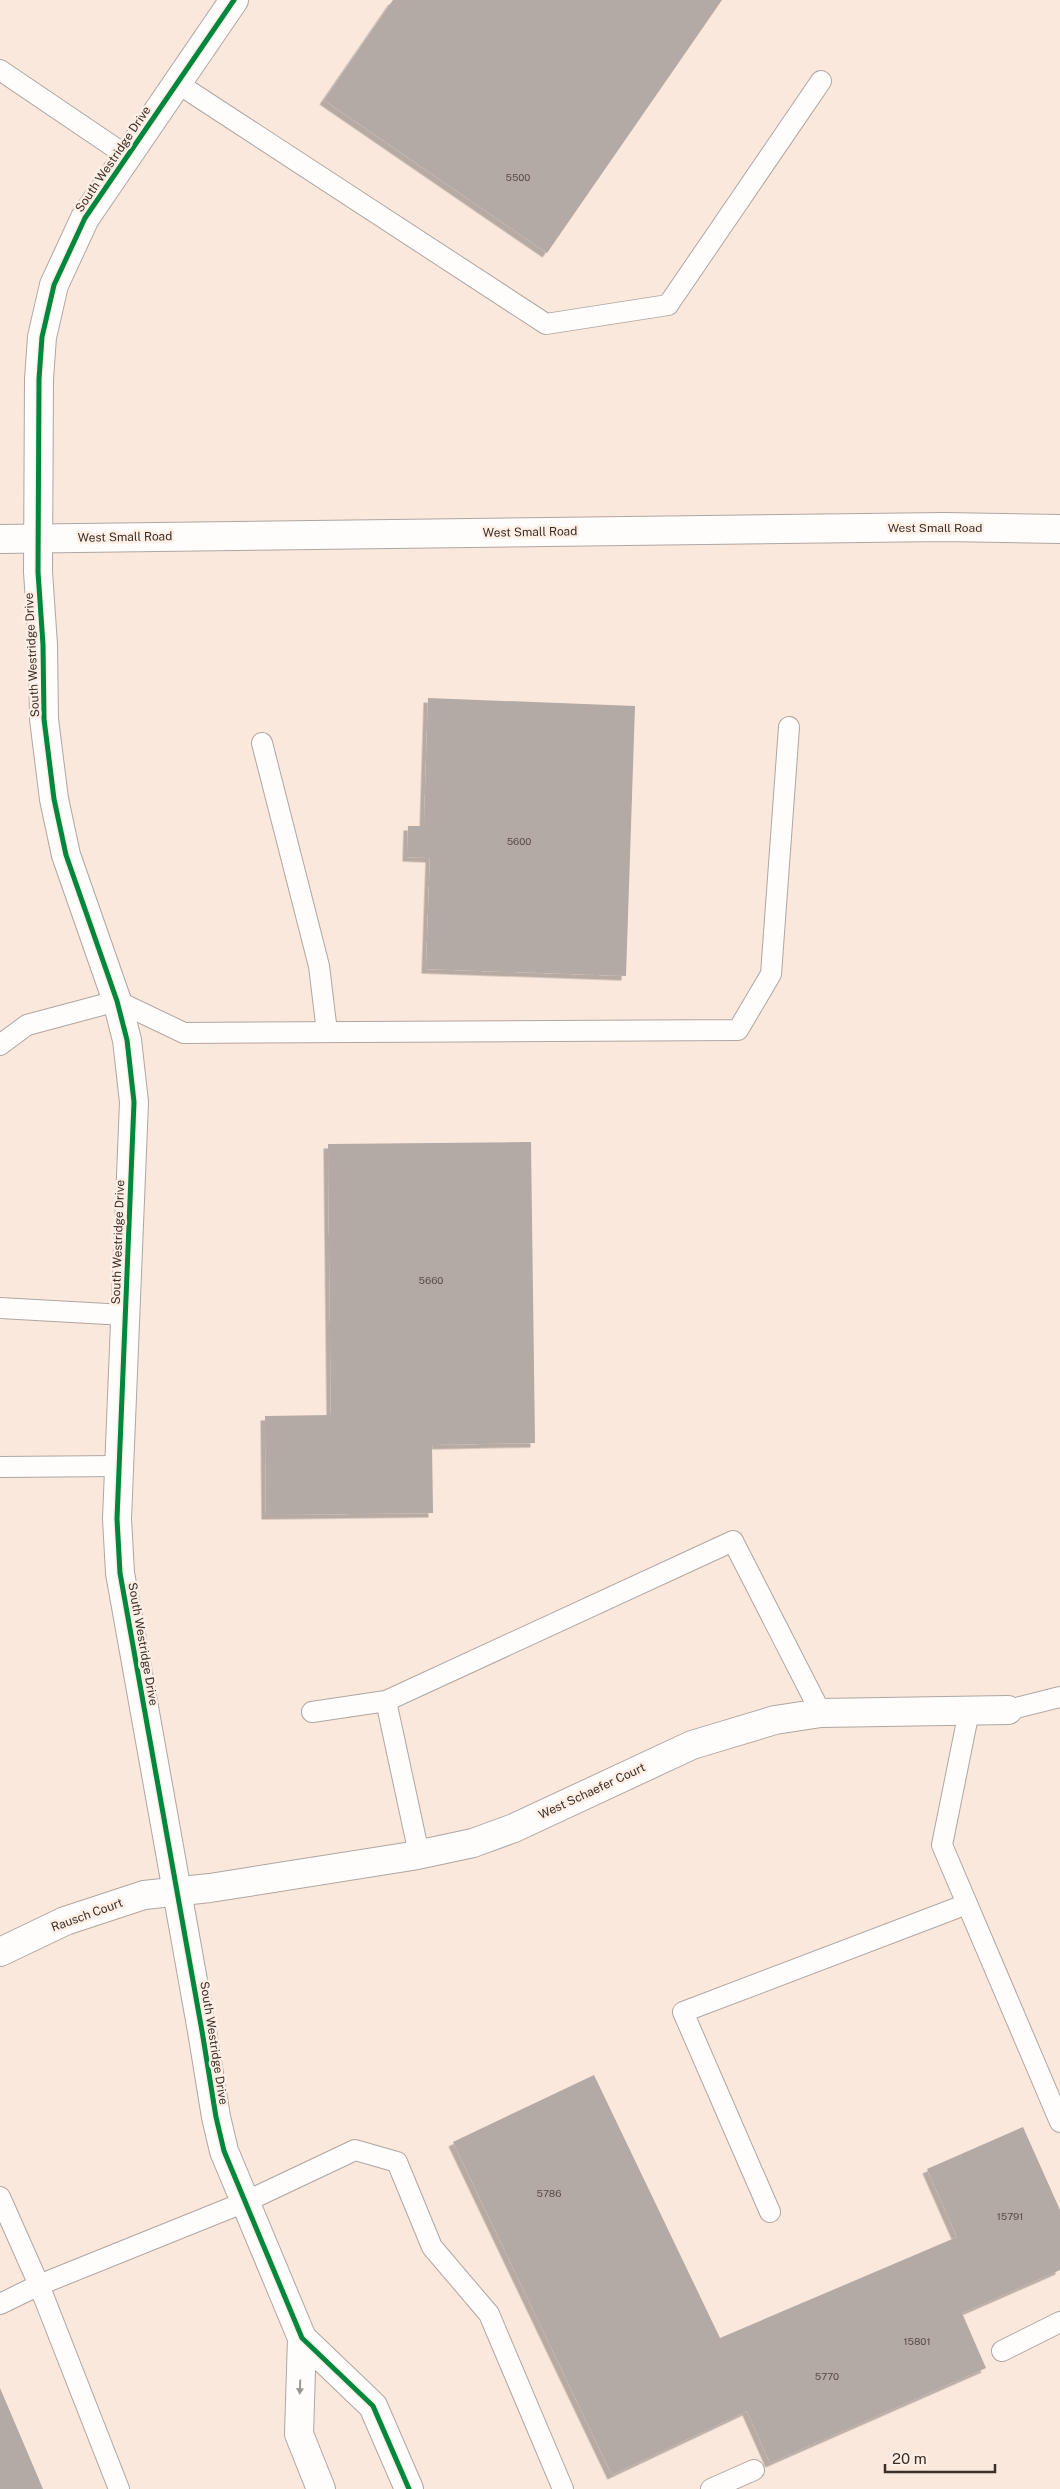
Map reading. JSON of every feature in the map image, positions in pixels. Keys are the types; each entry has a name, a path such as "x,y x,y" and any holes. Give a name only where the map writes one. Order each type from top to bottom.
{"street":[{"name":"South Westridge Drive","path":"234,0 85,218 54,285 42,338 38,379 38,538 44,718 54,799 66,855 117,1001 127,1040 134,1102 117,1519 120,1573 216,2117 224,2151 302,2338 374,2406 409,2489"},
{"name":"West Small Road","path":"0,539 944,527 1060,528"},
{"name":"West Schaefer Court","path":"177,1892 419,1854 473,1843 514,1828 692,1745 775,1720 820,1713 1008,1710"},
{"name":"Rausch Court","path":"0,1952 65,1921 144,1895 177,1892"},
{"name":"South Westridge Drive","path":"302,2338 299,2434 321,2489"}],"lane":[{"path":"0,70 127,156"},
{"path":"177,83 546,324 668,306 821,81"},
{"path":"0,1045 27,1025 117,1001 184,1033 738,1030 771,974 789,727"},
{"path":"262,743 319,966 327,1032"},
{"path":"0,1308 125,1315"},
{"path":"0,1467 119,1466"},
{"path":"312,1712 386,1701 733,1541 820,1713"},
{"path":"1008,1710 1060,1697"},
{"path":"386,1701 419,1854"},
{"path":"970,1711 942,1845 1060,2122"},
{"path":"770,2212 683,2012 968,1904"},
{"path":"0,2304 39,2285 244,2202 355,2150 397,2162 432,2248 489,2314 564,2489"},
{"path":"0,2197 39,2285 119,2489"},
{"path":"1002,2351 1060,2322"},
{"path":"711,2489 754,2470"}],"shaded area":[{"path":"0,0 1060,0 1060,2489 0,2489"}],"building":[{"path":"393,0 722,0 547,253 324,100"},
{"path":"428,698 635,706 626,976 426,969 430,858 407,857 408,826 424,826"},
{"path":"531,1142 535,1443 432,1445 433,1513 266,1515 265,1416 331,1415 328,1144"},
{"path":"594,2075 720,2338 957,2237 927,2169 1023,2127 1060,2210 1060,2270 962,2313 986,2368 770,2463 747,2411 612,2475 453,2142"},
{"path":"0,2388 43,2489 0,2489"}],"cycle path":[{"path":"234,0 85,218 54,285 42,337 39,379 38,572 43,645 44,719 54,799 66,855 117,1001 127,1040 134,1102 117,1519 120,1573 216,2117 224,2151 302,2338 373,2406 409,2489"}]}
